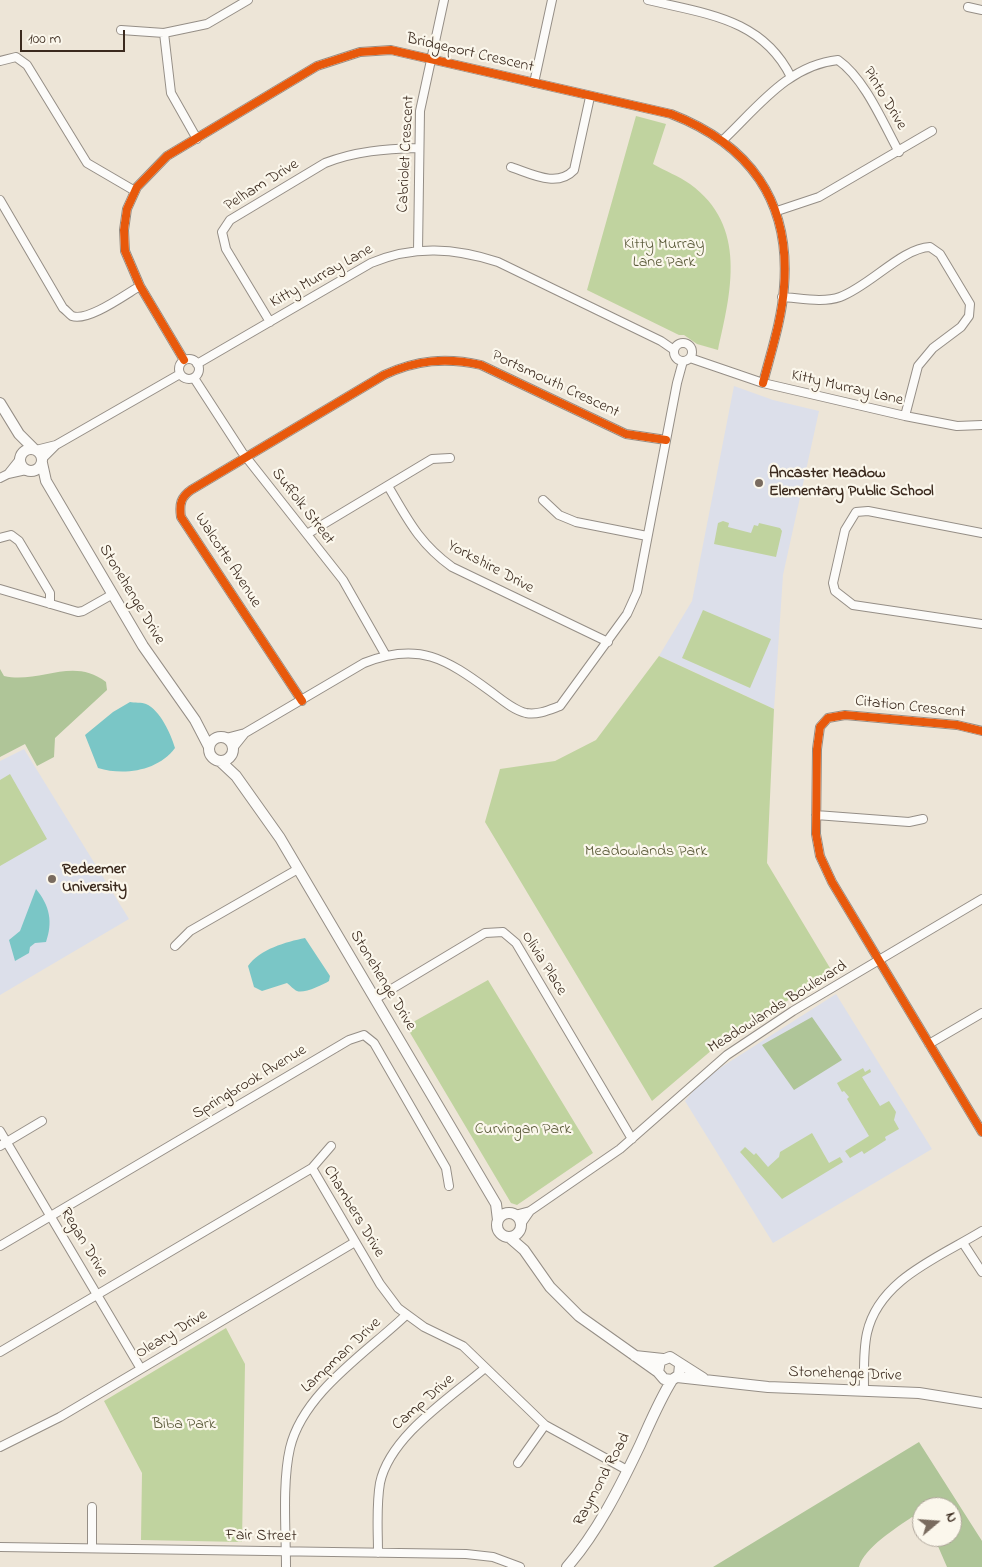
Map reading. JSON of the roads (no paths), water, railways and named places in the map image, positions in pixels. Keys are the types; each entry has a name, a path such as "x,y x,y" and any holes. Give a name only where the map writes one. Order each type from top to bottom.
{"street":[{"path":"121,30 164,32 207,24 248,0"},
{"name":"Cabriolet Crescent","path":"418,250 420,111 444,0"},
{"path":"534,82 552,0"},
{"path":"648,0 732,20 760,38 774,51 791,77"},
{"path":"968,7 982,10"},
{"path":"164,32 171,93 197,139"},
{"name":"Bridgeport Crescent","path":"184,360 140,286 130,265 124,244 124,230 127,209 135,190 167,156 317,66 360,52 391,50 430,61 534,82 590,97 671,114 706,129 723,140 743,158 762,184 777,211 784,254 782,298 763,383"},
{"path":"0,61 16,57 27,65 87,163 135,190"},
{"name":"Pinto Drive","path":"723,140 760,101 791,77 826,61 838,60 848,67 858,81 899,152"},
{"path":"511,168 557,180 568,176 574,170 590,97"},
{"path":"777,211 819,197 932,131"},
{"name":"Pelham Drive","path":"270,322 226,249 222,232 230,220 332,160 379,149 418,148"},
{"path":"0,200 63,308 72,316 82,317 95,312 140,286"},
{"path":"782,298 839,298 869,282 913,250 930,247 940,254 970,304 969,316 962,327 933,348 918,366 905,416"},
{"name":"Kitty Murray Lane","path":"197,364 371,263 418,250 445,249 472,253 498,262 661,341 676,347 688,344 686,358 710,363 763,383 905,416 958,426 982,425"},
{"path":"245,733 227,759 220,760 213,757 210,747 212,741 222,737 245,733 364,663 385,654 405,653 431,656 455,665 517,709 536,714 560,706 628,614 637,592 676,383 686,358 676,347"},
{"path":"190,359 197,364 199,370 194,378 184,379 180,374 179,368 184,360 190,359"},
{"name":"Portsmouth Crescent","path":"246,458 403,366 429,360 457,359 481,365 511,377 626,434 666,440"},
{"path":"38,456 180,374"},
{"name":"Suffolk Street","path":"194,378 246,458 343,580 385,654"},
{"path":"0,403 19,434 38,456 39,468 8,474 0,478"},
{"path":"19,434 21,466 28,471"},
{"path":"8,474 24,451 38,456"},
{"name":"Stonehenge Drive","path":"38,456 46,481 152,660 196,720 210,747"},
{"name":"Walcotte Avenue","path":"246,458 185,494 179,505 181,517 302,701"},
{"path":"307,534 432,459 450,458"},
{"name":"Stonehenge Drive","path":"28,471 46,481"},
{"name":"Yorkshire Drive","path":"388,486 418,537 436,556 452,567 608,642"},
{"path":"543,500 560,515 576,522 647,536"},
{"path":"982,534 868,511 856,512 845,530 833,583 835,591 853,605 982,624"},
{"path":"0,538 11,535 19,540 50,593 50,604"},
{"path":"0,589 74,612 83,611 113,594"},
{"name":"Citation Crescent","path":"982,731 956,725 863,717 836,715 828,718 820,727 817,749 816,815 816,834 820,856 832,882 982,1132"},
{"name":"Stonehenge Drive","path":"196,720 222,737"},
{"path":"222,737 231,742 232,751"},
{"name":"Stonehenge Drive","path":"232,751 236,776"},
{"name":"Stonehenge Drive","path":"220,760 236,776 280,838 496,1204 498,1220"},
{"path":"816,815 909,822 923,819"},
{"path":"175,946 190,931 298,868"},
{"name":"Meadowlands Boulevard","path":"520,1228 530,1211 632,1139 727,1055 794,1011 982,899"},
{"name":"Olivia Place","path":"375,999 485,933 498,931 507,934 516,943 632,1139"},
{"path":"929,1044 982,1013"},
{"name":"Springbrook Avenue","path":"0,1246 349,1040 364,1035 374,1043 446,1168 449,1186"},
{"path":"3,1144 42,1121"},
{"name":"Regan Drive","path":"0,1131 3,1144 51,1216 141,1369"},
{"path":"312,1168 331,1146"},
{"name":"Chambers Drive","path":"0,1352 312,1168 385,1292 406,1315 463,1346 545,1425 627,1470"},
{"name":"Stonehenge Drive","path":"496,1204 512,1214 520,1228"},
{"name":"Meadowlands Boulevard","path":"512,1214 530,1211"},
{"path":"512,1214 498,1220 499,1231 524,1250 546,1282 569,1307 595,1330 635,1356 664,1380 675,1379 680,1372 680,1365 674,1358 662,1359 635,1356"},
{"path":"509,1237 520,1228 524,1250"},
{"path":"864,1391 867,1332 881,1300 892,1287 903,1279 982,1231"},
{"name":"Oleary Drive","path":"0,1447 42,1427 355,1242"},
{"path":"963,1242 982,1272"},
{"name":"Lampman Drive","path":"286,1567 288,1461 293,1437 301,1418 323,1390 406,1315"},
{"path":"659,1374 658,1364 662,1359"},
{"name":"Stonehenge Drive","path":"680,1365 707,1380"},
{"name":"Camp Drive","path":"378,1553 379,1491 383,1472 391,1456 408,1434 486,1368"},
{"name":"Raymond Road","path":"658,1402 659,1374"},
{"name":"Stonehenge Drive","path":"675,1379 707,1380 753,1386 942,1395 982,1403"},
{"name":"Raymond Road","path":"567,1567 595,1529 627,1470 658,1402 675,1379"},
{"path":"518,1463 545,1425"},
{"path":"92,1506 92,1548"},
{"name":"Fair Street","path":"0,1547 487,1555 520,1567"}],"water":[{"path":"130,702 144,703 156,711 168,730 175,748 159,762 140,770 119,771 98,768 85,735 113,712"},
{"path":"36,889 41,895 49,914 50,921 46,942 35,943 30,947 29,953 15,961 9,940 20,931"},
{"path":"305,938 330,976 329,981 313,989 300,992 287,983 262,991 254,987 248,966 253,960 274,947"}],"place":[{"name":"Ancaster Meadow Elementary Public School","path":"759,483"},
{"name":"Redeemer University","path":"52,879"}],"park label":[{"name":"Kitty Murray Lane Park","path":"664,254"},
{"name":"Meadowlands Park","path":"646,852"},
{"name":"Curvingan Park","path":"523,1130"},
{"name":"Biba Park","path":"184,1425"}]}
